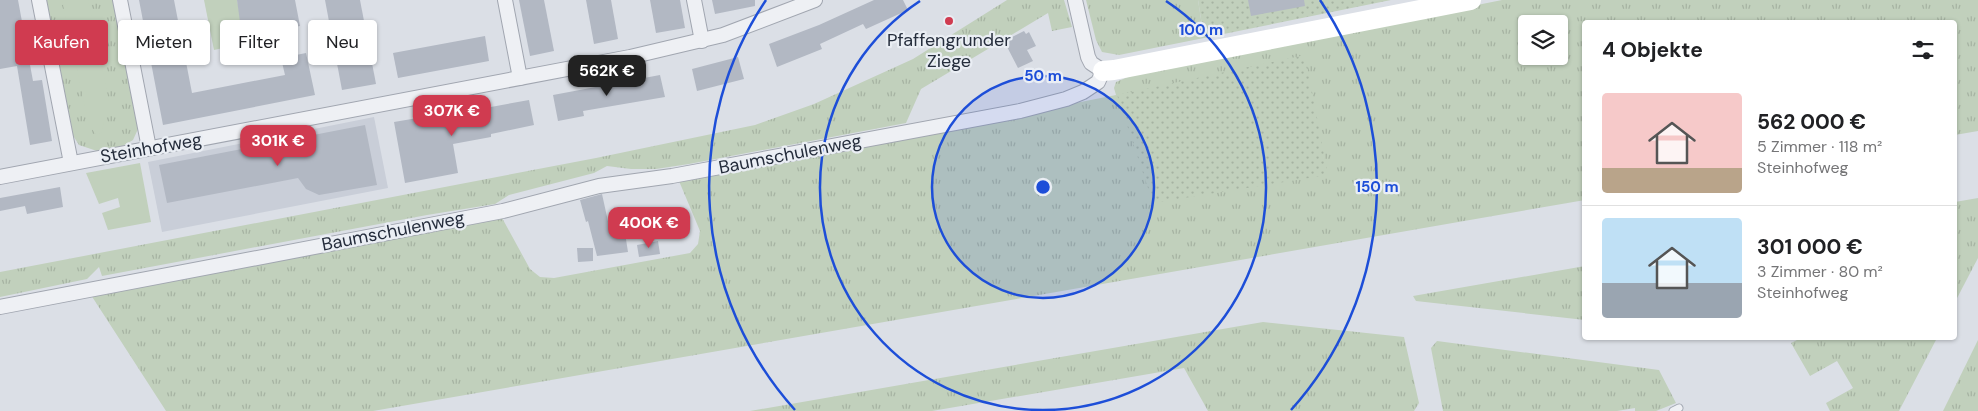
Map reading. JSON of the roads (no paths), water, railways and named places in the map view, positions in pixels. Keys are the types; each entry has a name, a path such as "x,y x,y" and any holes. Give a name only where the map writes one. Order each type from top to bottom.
{"street":[{"path":"39,0 71,163"},
{"path":"120,0 149,148"},
{"path":"505,0 520,78"},
{"path":"694,0 702,41"},
{"name":"Steinhofweg","path":"0,177 630,57 723,35 815,0"},
{"path":"1075,0 1088,57 1091,63 1103,71 1471,0"},
{"name":"Baumschulenweg","path":"0,307 503,210 599,186 672,176 1020,111 1066,99 1083,92 1098,82 1103,71"}],"place":[{"name":"Pfaffengrunder Ziege","path":"949,21"}]}
